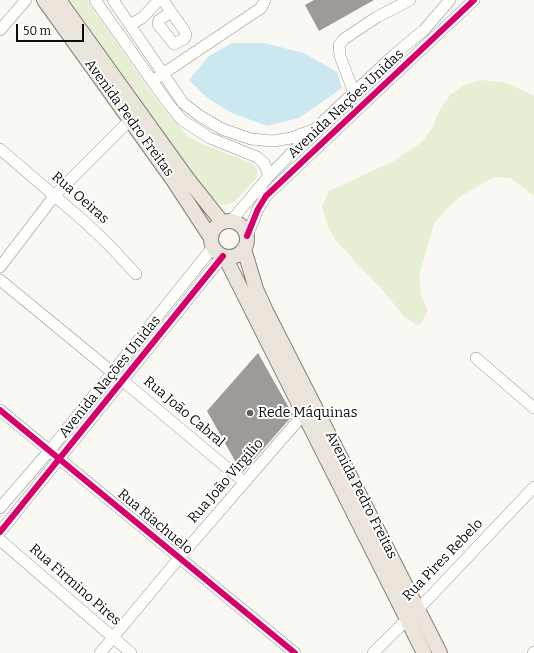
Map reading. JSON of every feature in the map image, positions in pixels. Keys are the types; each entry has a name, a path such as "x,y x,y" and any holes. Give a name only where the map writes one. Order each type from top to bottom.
{"main road":[{"name":"Avenida Pedro Freitas","path":"44,0 130,120 218,249 304,413 424,653"},
{"name":"Avenida Pedro Freitas","path":"59,0 187,178 226,221"},
{"path":"226,221 241,225 245,242 236,256 218,249 214,229 226,221"},
{"name":"Avenida Pedro Freitas","path":"245,242 256,289 266,311 440,653"}],"street":[{"path":"0,30 26,0"},
{"path":"95,0 152,81 182,120 210,138 257,157 264,163 269,176"},
{"path":"113,0 183,103 200,116 222,129 251,139 273,140 291,138 315,129"},
{"path":"130,25 142,18 159,0"},
{"path":"163,0 171,12"},
{"path":"152,81 261,8 265,0"},
{"path":"354,93 340,56 339,45 344,39 377,17 410,0"},
{"name":"Avenida Nações Unidas","path":"226,221 315,129 424,30 450,0"},
{"name":"Avenida Nações Unidas","path":"245,242 258,209 266,196 474,0"},
{"path":"0,267 55,195 130,120"},
{"name":"Rua Oeiras","path":"0,150 55,195 110,246 136,274"},
{"name":"Avenida Nações Unidas","path":"0,508 50,450 112,372 218,249"},
{"name":"Avenida Nações Unidas","path":"0,532 122,380 218,249"},
{"path":"0,280 112,372"},
{"path":"476,358 534,408"},
{"name":"Rua João Cabral","path":"122,380 244,482"},
{"name":"Rua João Virgilio","path":"100,653 244,482 314,403"},
{"name":"Rua Riachuelo","path":"0,410 295,653"},
{"name":"Rua Pires Rebelo","path":"373,653 434,593 534,487"},
{"name":"Rua Firmino Pires","path":"0,540 131,653"}],"green space":[{"path":"69,0 87,0 160,105 188,136 202,144 251,163 257,168 257,178 233,203 222,205 203,190"},
{"path":"481,80 507,83 534,96 534,196 511,178 494,177 461,196 447,209 434,224 419,276 421,295 428,311 419,326 404,317 387,295 336,241 327,224 322,206 329,191 392,162 422,142 432,128 439,111 450,95 464,85"}],"water":[{"path":"232,43 264,43 304,53 337,72 342,88 299,118 267,126 232,113 206,97 189,80 209,56"}],"building":[{"path":"314,0 374,0 319,31 305,5"},
{"name":"Rede Máquinas","path":"258,353 293,415 243,472 239,468 207,411"}],"cycle path":[{"path":"247,236 258,209 266,196 474,0"},
{"path":"0,532 223,256"},
{"path":"0,410 295,653"}],"place":[{"name":"Rede Máquinas","path":"250,413"}]}
